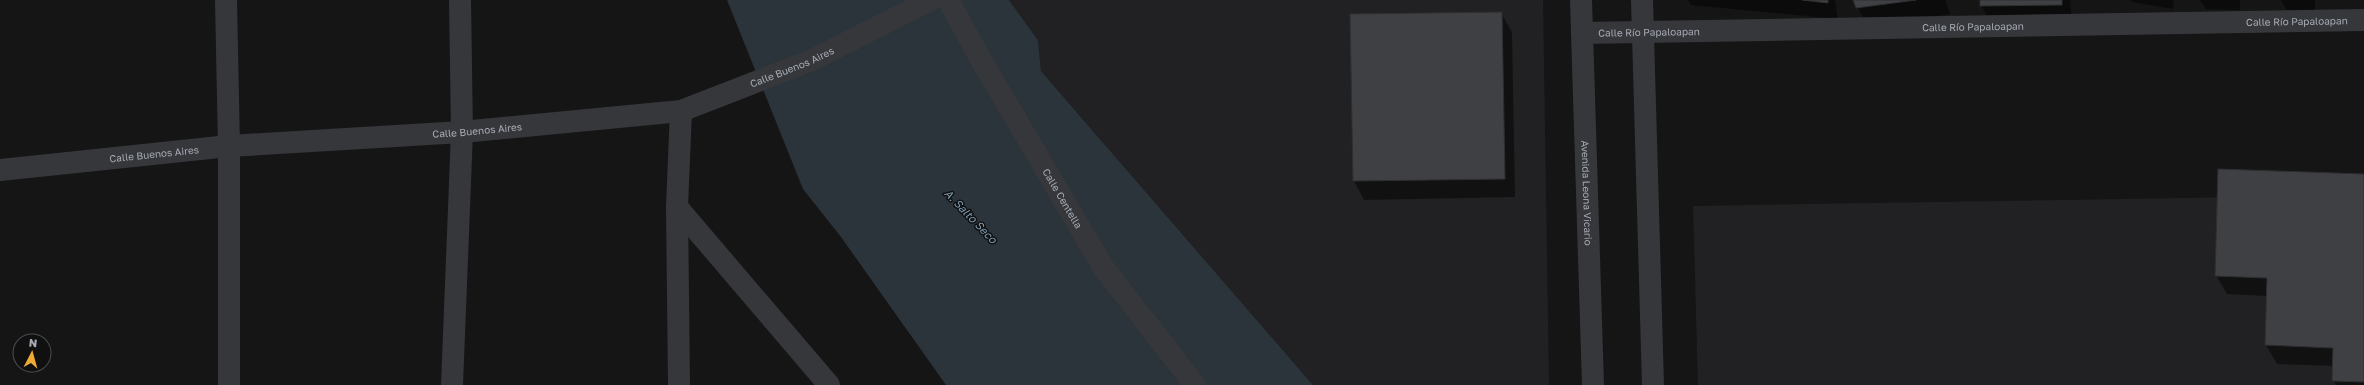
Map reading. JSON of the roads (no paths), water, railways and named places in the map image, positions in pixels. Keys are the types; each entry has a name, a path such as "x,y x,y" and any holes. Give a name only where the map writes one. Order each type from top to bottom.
{"street":[{"path":"226,0 229,146 229,385"},
{"path":"452,385 462,132 460,0"},
{"name":"Calle Buenos Aires","path":"0,170 229,146 462,132 681,111 812,60 931,0"},
{"name":"Calle Centella","path":"948,0 980,58 1103,267 1195,385"},
{"name":"Avenida Leona Vicario","path":"1581,0 1593,385"},
{"path":"1642,0 1653,385"},
{"name":"Calle Río Papaloapan","path":"1582,33 2364,20"},
{"path":"679,385 678,207 681,111"},
{"path":"678,207 829,385"}],"water":[{"name":"A. Salto Seco","path":"727,0 1009,0 1038,40 1041,71 1313,385 946,385 841,237 803,189"}]}
